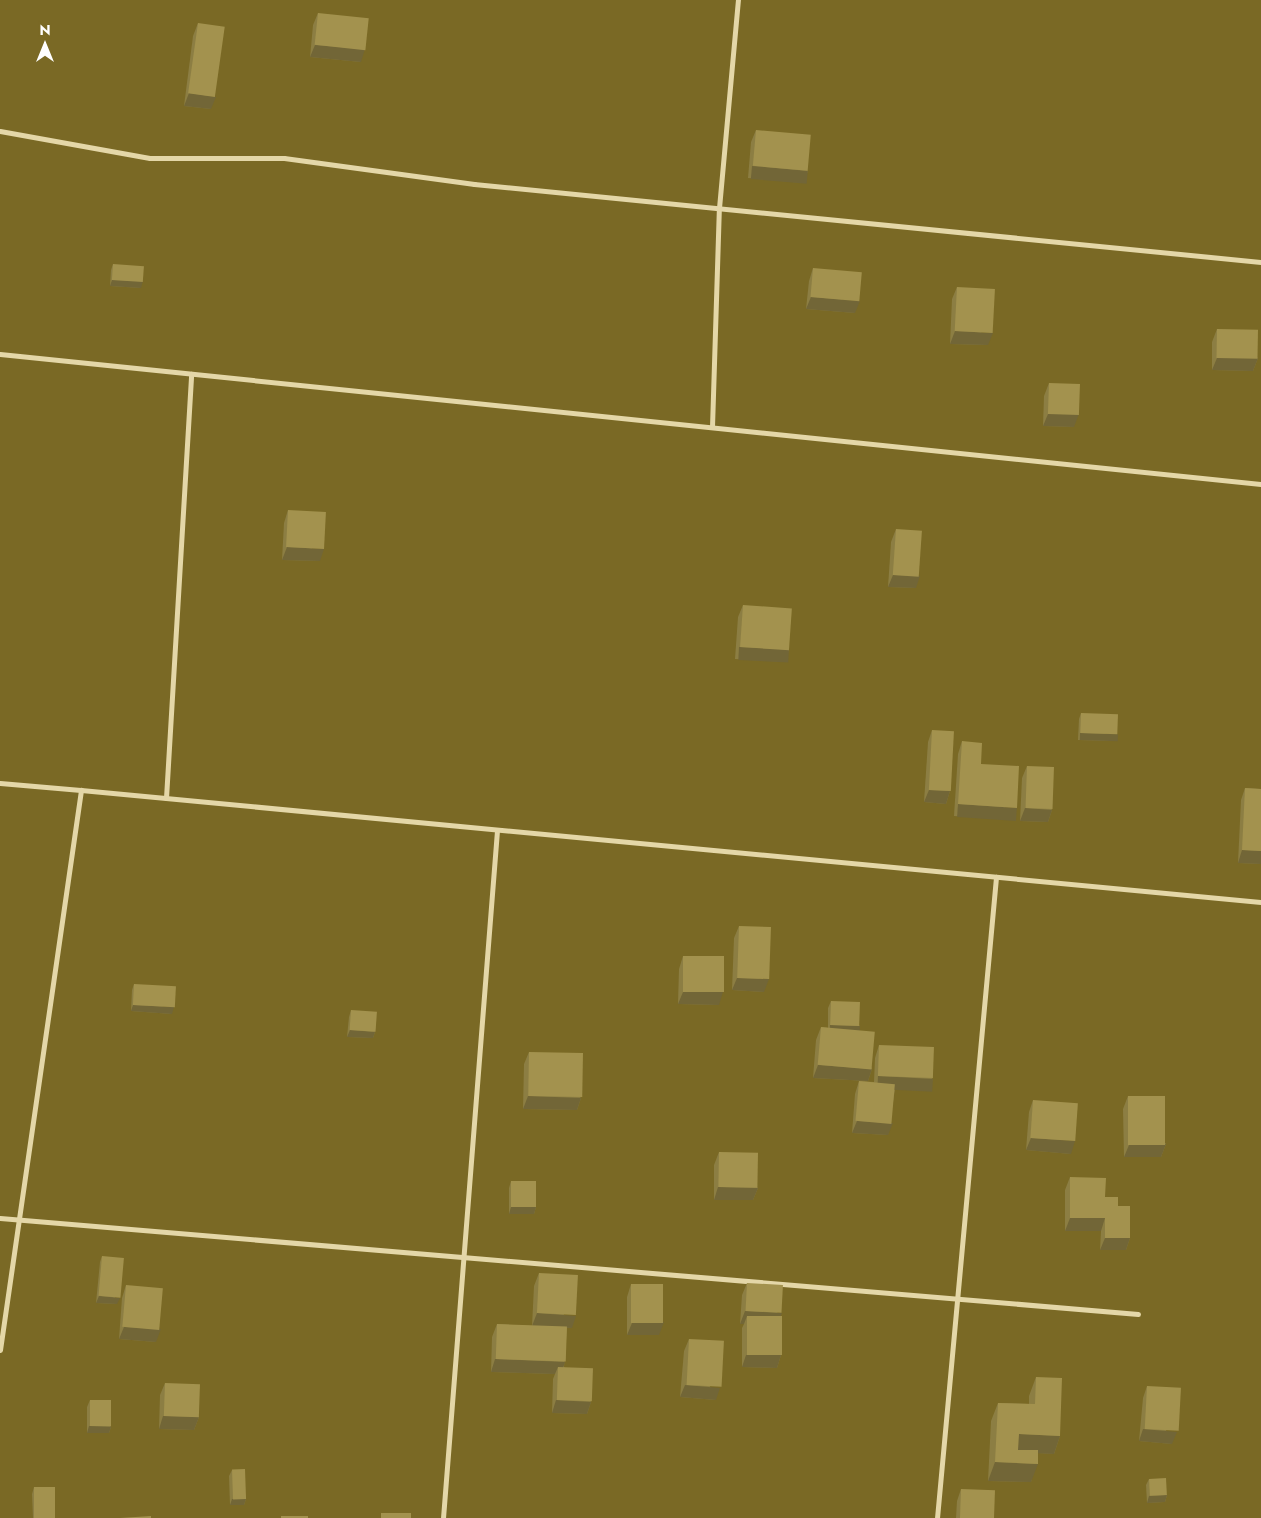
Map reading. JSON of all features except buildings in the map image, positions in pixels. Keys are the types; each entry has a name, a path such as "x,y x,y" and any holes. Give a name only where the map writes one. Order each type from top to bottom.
{"street":[{"path":"712,428 719,208 738,0"},
{"path":"0,131 150,158 284,158 474,184 1261,262"},
{"path":"0,354 1261,484"},
{"path":"166,798 191,374"},
{"path":"0,783 1261,902"},
{"path":"0,1350 82,790"},
{"path":"443,1518 497,830"},
{"path":"937,1518 996,877"},
{"path":"0,1218 1138,1314"}]}
